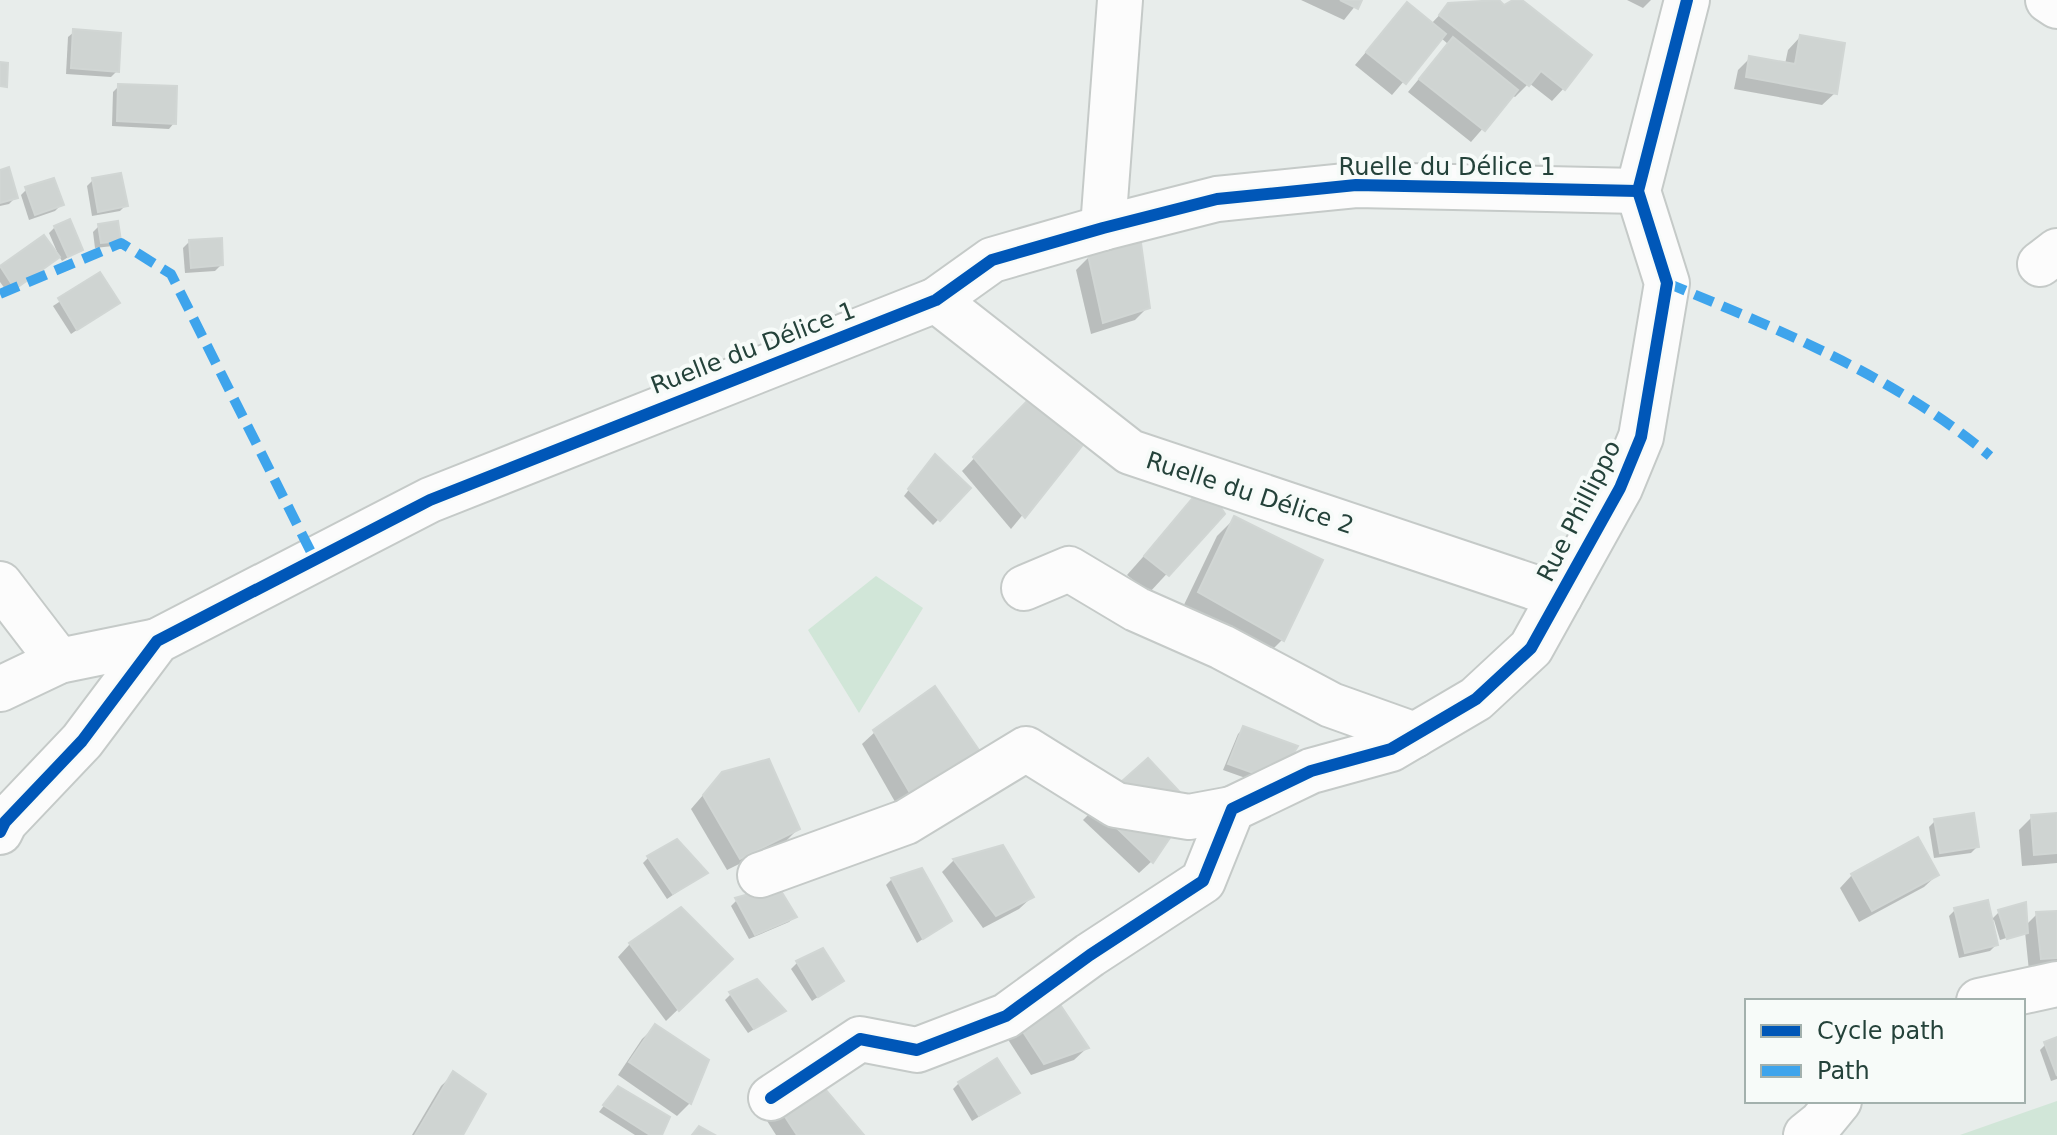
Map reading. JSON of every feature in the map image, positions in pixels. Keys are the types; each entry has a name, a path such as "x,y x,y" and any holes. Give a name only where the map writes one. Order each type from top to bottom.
{"street":[{"path":"1103,228 1120,0"},
{"path":"1638,191 1687,0"},
{"path":"2048,0 2057,6"},
{"name":"Ruelle du Délice 1","path":"0,832 5,822 82,741 157,641 430,500 936,300 992,260 1217,199 1356,185 1638,191"},
{"name":"Rue Phillippo","path":"760,875 906,822 1026,749 1116,805 1189,817 1232,809 1311,771 1391,749 1476,699 1531,648 1620,488 1641,437 1667,283 1638,191"},
{"name":"Ruelle du Délice 2","path":"936,300 1130,452 1560,596"},
{"path":"1024,588 1069,569 1136,609 1222,647 1331,705 1415,735"},
{"path":"0,584 59,661"},
{"path":"0,689 59,661 157,641"},
{"path":"771,1098 860,1039 917,1050 1006,1016 1090,955 1203,881 1232,809"},
{"path":"1988,999 2057,984"},
{"path":"1806,1135 1837,1103"}],"green space":[{"path":"876,576 923,608 859,713 808,630"},
{"path":"2057,1101 2057,1135 1960,1135"}],"building":[{"path":"1340,0 1362,0 1358,9"},
{"path":"1499,0 1504,5 1513,0 1522,0 1592,55 1565,90 1541,71 1529,86 1439,15 1448,3"},
{"path":"1407,2 1446,34 1406,84 1366,52"},
{"path":"73,29 121,33 119,72 71,68"},
{"path":"1800,35 1845,43 1837,94 1746,77 1749,56 1795,64"},
{"path":"1453,37 1518,90 1485,131 1419,79"},
{"path":"0,62 8,63 7,87 0,86"},
{"path":"118,84 177,86 176,124 117,121"},
{"path":"9,167 18,198 0,203 0,170"},
{"path":"121,173 128,206 98,212 92,178"},
{"path":"54,178 64,205 35,215 25,187"},
{"path":"70,219 83,250 68,257 54,226"},
{"path":"118,221 121,241 101,243 98,224"},
{"path":"44,235 60,257 15,289 0,266"},
{"path":"1140,236 1150,308 1103,323 1088,255"},
{"path":"222,238 223,265 191,268 189,240"},
{"path":"100,272 120,303 77,330 58,298"},
{"path":"1026,402 1034,404 1082,446 1025,518 973,457"},
{"path":"935,454 971,488 940,521 908,489"},
{"path":"1196,494 1215,498 1225,514 1169,576 1144,556"},
{"path":"1234,516 1323,560 1284,641 1198,592"},
{"path":"935,686 985,759 916,803 873,730"},
{"path":"1243,726 1298,746 1276,781 1228,764"},
{"path":"1148,758 1192,805 1153,863 1094,806"},
{"path":"769,759 800,829 740,859 703,795 722,772"},
{"path":"1974,813 1979,847 1940,853 1934,819"},
{"path":"2057,813 2057,853 2034,855 2031,815"},
{"path":"1918,837 1939,875 1872,911 1851,874"},
{"path":"677,839 708,873 673,894 647,856"},
{"path":"1003,845 1034,897 996,916 953,859"},
{"path":"922,868 952,921 923,939 891,878"},
{"path":"778,886 797,917 755,935 735,898"},
{"path":"1988,900 1998,945 1965,953 1954,908"},
{"path":"2026,902 2028,933 2007,939 1998,910"},
{"path":"681,907 733,959 679,1011 629,943"},
{"path":"2057,911 2057,958 2041,959 2036,912"},
{"path":"823,948 844,981 818,997 796,961"},
{"path":"757,979 786,1011 754,1029 729,992"},
{"path":"1057,1000 1089,1048 1044,1064 1016,1021"},
{"path":"655,1024 709,1060 691,1104 629,1062"},
{"path":"2057,1037 2057,1076 2044,1042"},
{"path":"997,1058 1020,1093 979,1116 958,1082"},
{"path":"453,1071 486,1094 463,1135 415,1135"},
{"path":"761,1080 820,1083 864,1135 797,1135"},
{"path":"618,1086 670,1117 662,1135 650,1135 603,1105"},
{"path":"699,1126 715,1135 692,1135"}],"marked path":[{"path":"0,294 121,243 171,274 315,560"},
{"path":"1667,283 1794,338 1876,379 1916,402 1990,456"}],"cycle path":[{"path":"771,1098 860,1039 917,1050 1006,1016 1090,955 1203,881 1232,809 1311,771 1391,749 1476,699 1531,648 1620,488 1641,437 1667,283 1638,191 1687,0"},
{"path":"0,832 5,822 82,741 157,641 430,500 936,300 992,260 1217,199 1356,185 1638,191"}]}
